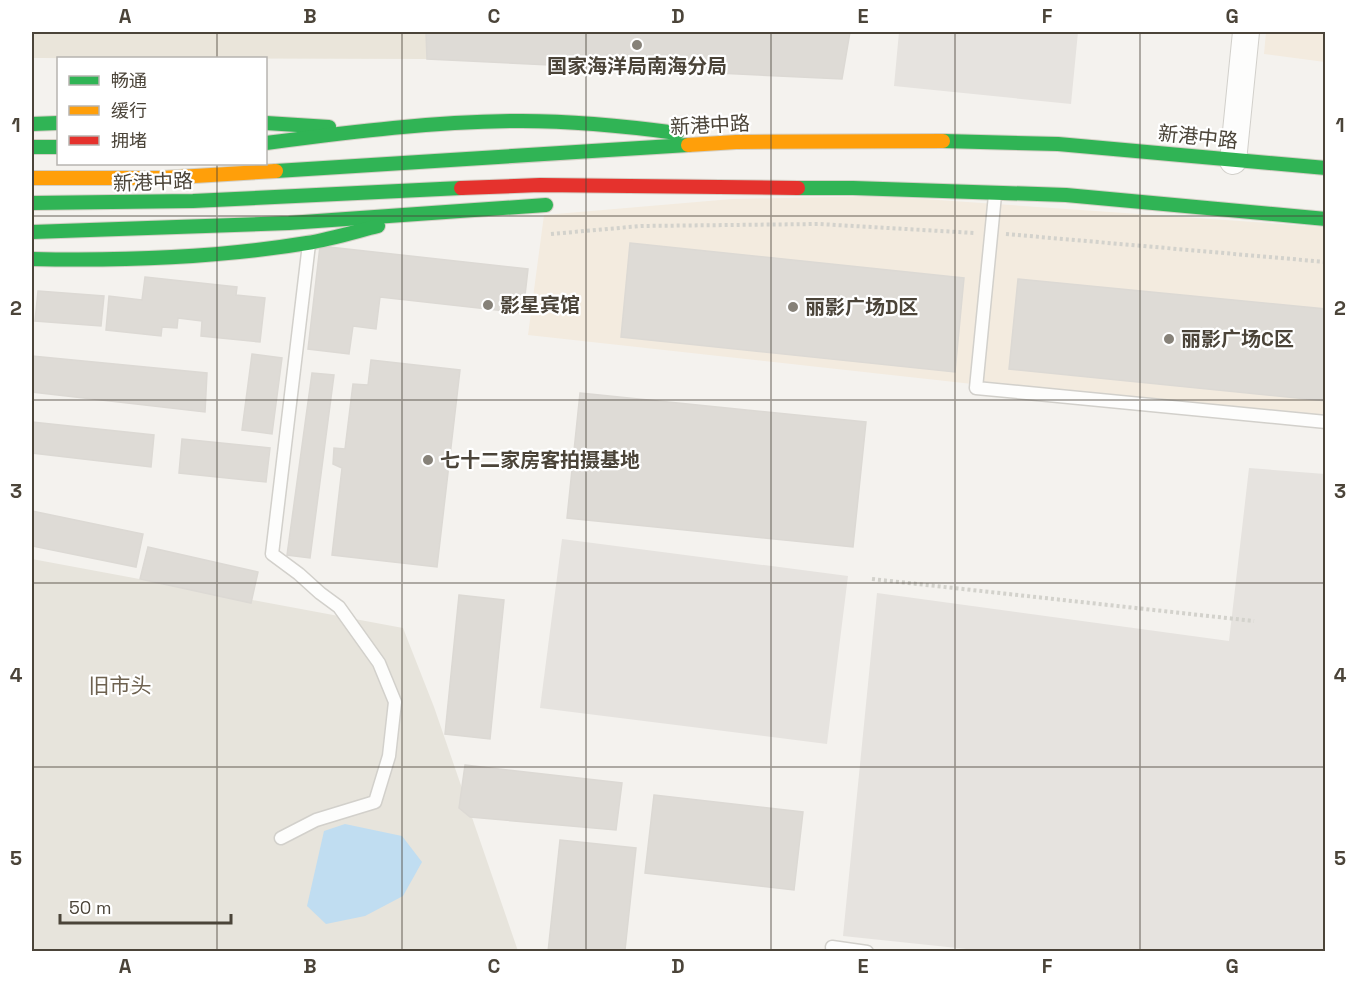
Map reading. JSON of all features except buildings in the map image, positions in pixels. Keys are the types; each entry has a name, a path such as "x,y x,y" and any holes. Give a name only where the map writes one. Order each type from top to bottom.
{"main road":[{"path":"267,143 367,129 438,123 555,121 631,126 736,142"},
{"path":"32,124 57,123"},
{"path":"267,123 367,129"},
{"name":"新港中路","path":"32,178 162,178 736,142 924,140 999,141 1109,148 1326,168"},
{"path":"32,147 57,147"},
{"name":"新港中路","path":"32,203 96,204 274,198 498,186 853,188 995,191 1097,197 1326,219"},
{"path":"608,200 731,189"},
{"path":"32,232 202,228 419,216 562,204"},
{"path":"32,259 82,260 234,253 309,243 419,216"}],"street":[{"path":"1233,161 1246,32"}],"lane":[{"path":"995,191 976,388 1326,422"},
{"path":"281,838 315,820 375,802 389,756 395,702 379,663 339,607 299,573 272,554 309,243"},
{"path":"832,948 867,951"}],"path":[{"path":"549,234 641,226 819,224 1008,234 1326,262"},
{"path":"872,579 1254,621"}],"shaded area":[{"path":"32,32 426,32 427,59 267,57 32,58"},
{"path":"899,32 1078,32 1071,104 894,86"},
{"path":"1266,32 1325,32 1325,62 1264,54"},
{"path":"880,196 1325,227 1325,423 528,335 544,215 732,199"},
{"path":"1249,468 1325,474 1325,951 995,952 843,936 877,593 1229,641"},
{"path":"562,539 848,576 827,744 540,708"},
{"path":"32,559 403,628 434,707 518,951 32,951"}],"water":[{"path":"345,824 402,836 422,862 403,896 365,916 326,924 307,906 324,831"}],"traffic: fast":[{"path":"267,143 394,128 490,121 580,123 677,133"},
{"path":"32,124 57,123"},
{"path":"267,123 329,127"},
{"path":"943,141 1058,144 1326,168"},
{"path":"276,171 688,145"},
{"path":"32,147 57,147"},
{"path":"32,203 193,201 461,188"},
{"path":"798,188 1066,195 1326,219"},
{"path":"32,232 289,223 546,205"},
{"path":"32,259 135,259 238,252 316,241 378,226"}],"traffic: slow":[{"path":"688,145 736,142 943,141"},
{"path":"32,178 162,178 276,171"}],"traffic: jam":[{"path":"461,188 540,185 798,188"}],"place":[{"name":"国家海洋局南海分局","path":"637,45"},
{"name":"影星宾馆","path":"488,305"},
{"name":"丽影广场D区","path":"793,307"},
{"name":"丽影广场C区","path":"1169,339"},
{"name":"七十二家房客拍摄基地","path":"428,460"}],"district":[{"name":"旧市头","path":"120,686"}]}
